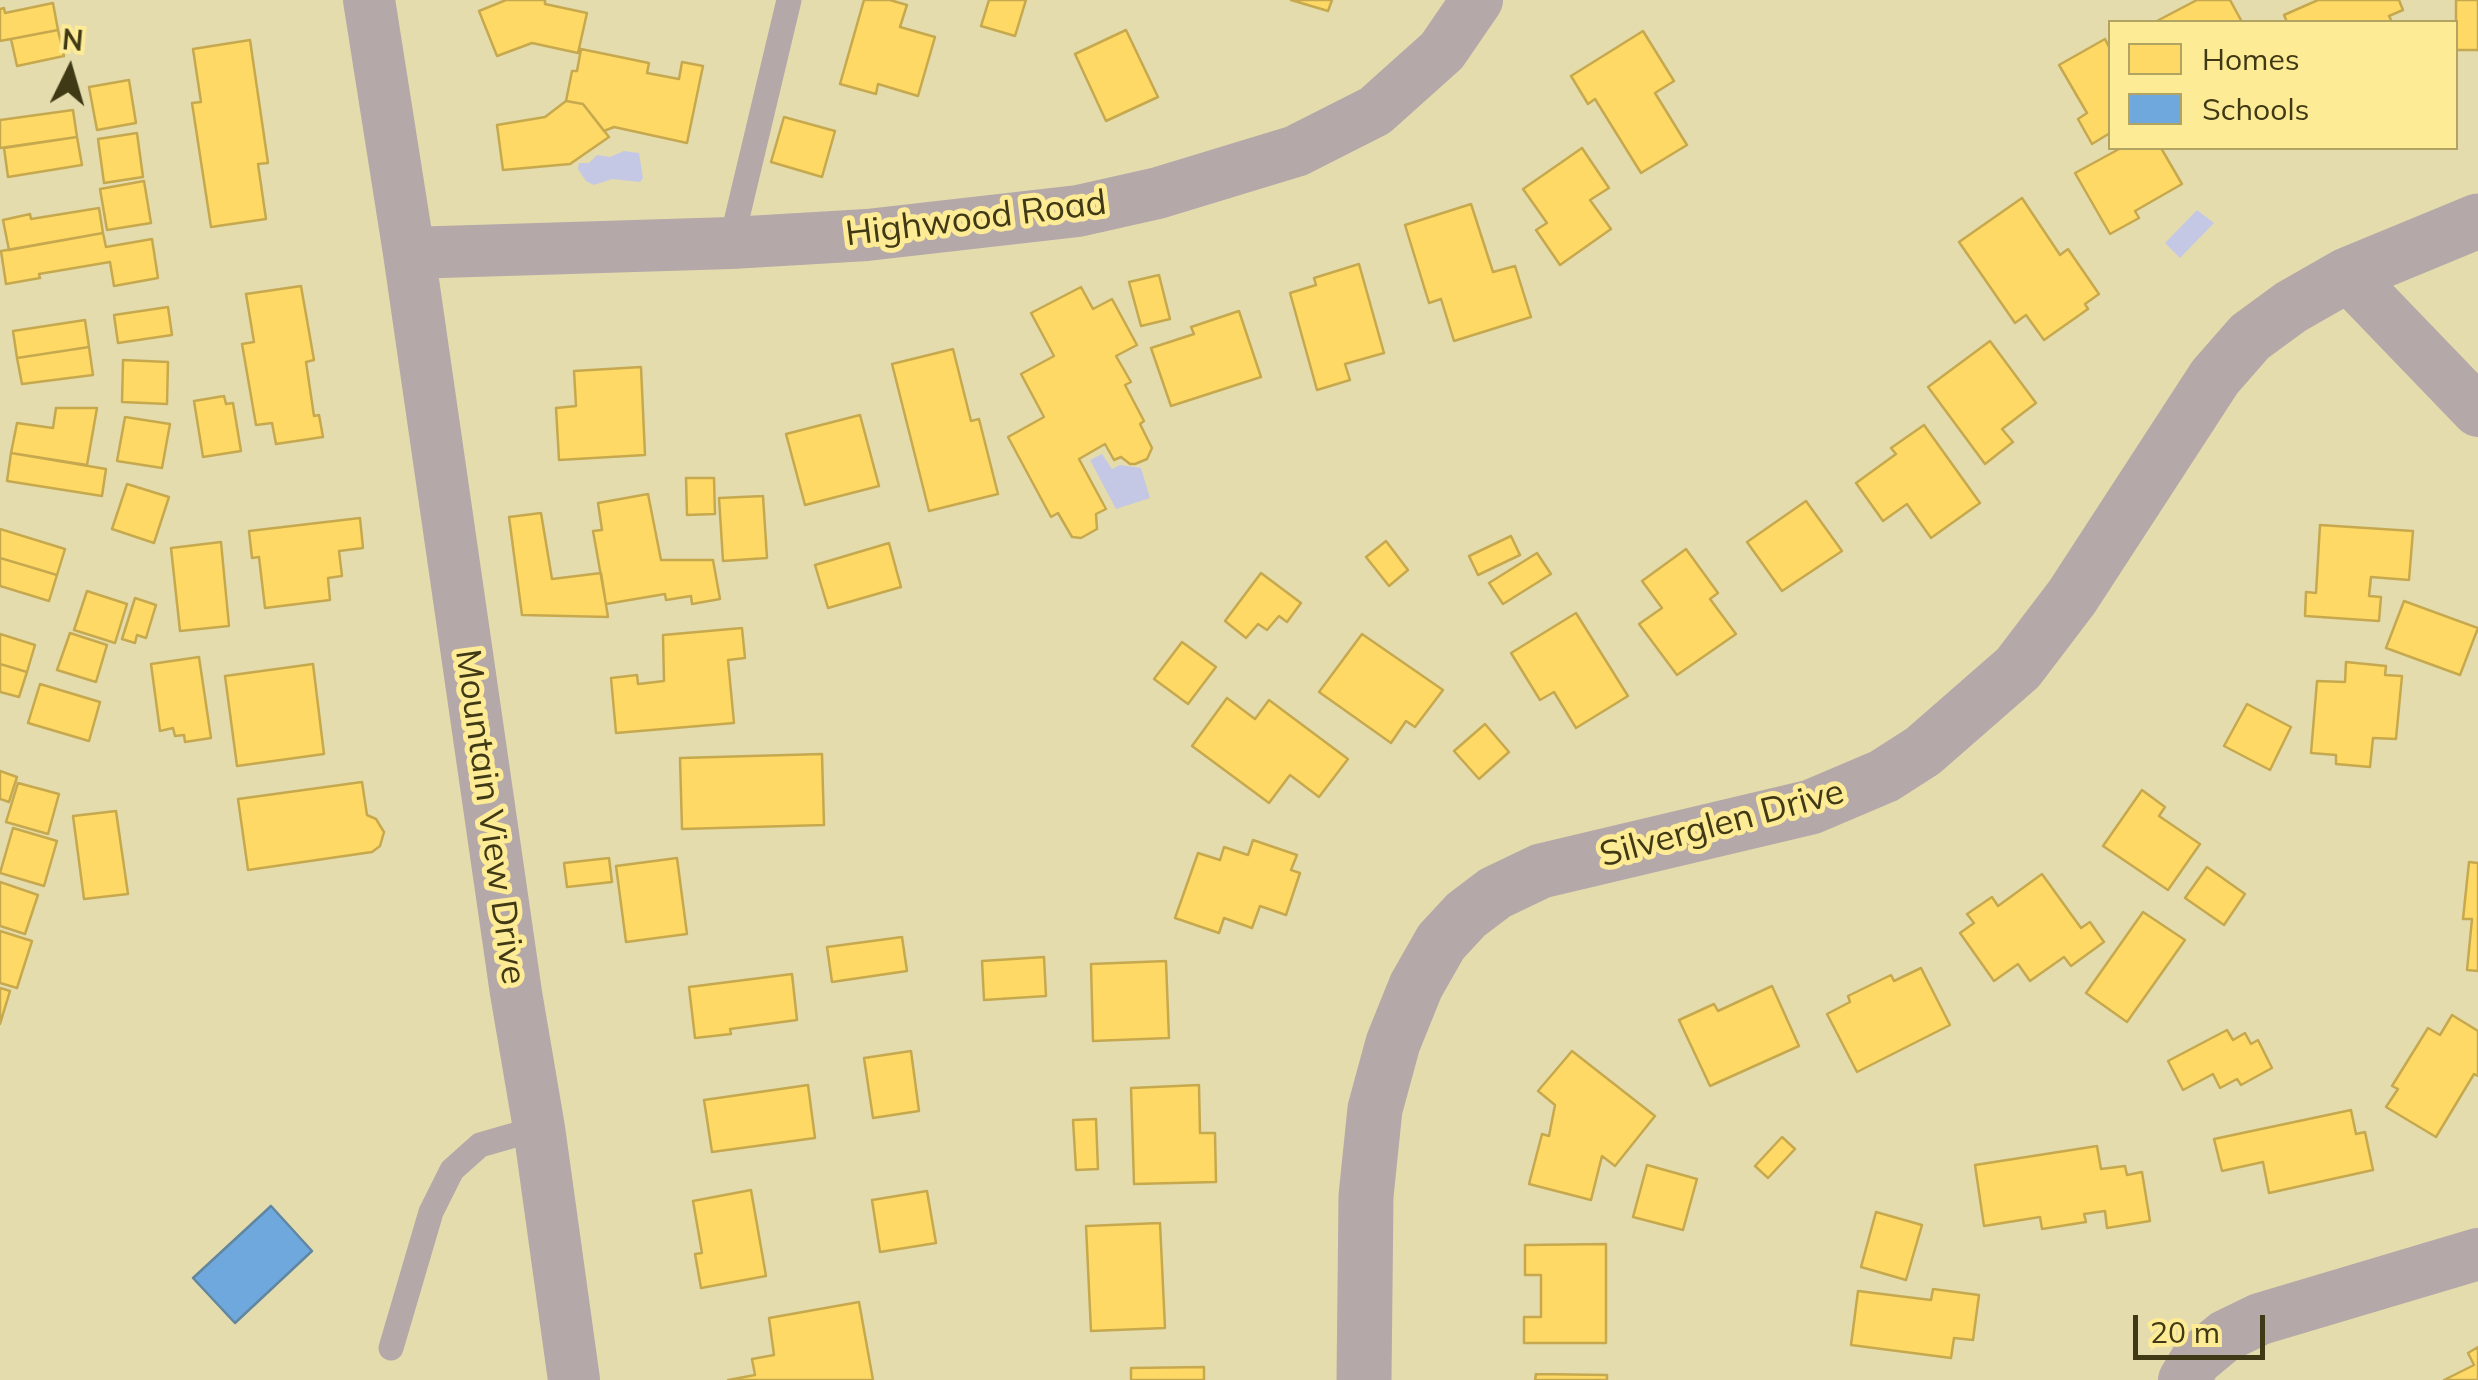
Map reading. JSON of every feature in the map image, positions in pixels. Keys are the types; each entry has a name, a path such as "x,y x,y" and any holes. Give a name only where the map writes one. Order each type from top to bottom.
{"street":[{"name":"Mountain View Drive","path":"369,0 574,1380"},
{"name":"Highwood Road","path":"409,253 867,235 1078,211 1158,194 1296,151 1375,110 1442,51 1477,0"},
{"name":"Silverglen Drive","path":"1364,1380 1366,1196 1376,1109 1393,1043 1416,986 1441,942 1466,915 1496,893 1541,872 1810,806 1884,776 1923,751 2018,668 2072,597 2214,377 2250,337 2347,275 2478,221"},
{"path":"2347,275 2478,411"},
{"path":"2184,1380 2196,1360 2225,1336 2260,1320 2478,1254"}],"lane":[{"path":"731,243 789,0"},
{"path":"391,1348 431,1212 452,1170 480,1145 539,1128"}],"water":[{"path":"624,151 639,153 643,178 640,182 612,179 594,185 578,169 579,163 589,163 597,155 610,157"},
{"path":"2197,210 2214,223 2180,258 2165,243"},
{"path":"1102,454 1112,469 1120,465 1141,468 1150,498 1116,509 1090,460"}],"building: Homes":[{"path":"506,0 545,0 545,4 587,13 578,53 532,43 497,56 479,11"},
{"path":"864,0 890,0 907,5 900,27 935,37 918,96 878,84 876,94 840,84"},
{"path":"989,0 1026,0 1015,36 981,26"},
{"path":"1291,0 1332,0 1328,11"},
{"path":"2197,0 2230,0 2241,20 2159,20"},
{"path":"2318,0 2399,0 2403,10 2389,16 2391,20 2286,20 2284,15"},
{"path":"2456,0 2478,0 2478,50 2458,50"},
{"path":"53,3 58,30 0,41 0,9 4,8 5,13"},
{"path":"58,30 64,56 17,66 11,39"},
{"path":"1126,30 1158,97 1106,121 1075,54"},
{"path":"1643,31 1674,81 1655,93 1687,145 1641,173 1595,99 1588,104 1571,76"},
{"path":"2105,39 2108,45 2108,134 2092,144 2078,119 2087,113 2059,65"},
{"path":"250,40 268,163 258,164 266,219 211,227 192,103 201,102 193,49"},
{"path":"581,49 649,63 647,73 679,79 682,62 703,66 687,143 614,127 604,131 583,104 566,101"},
{"path":"129,80 136,123 97,130 89,87"},
{"path":"566,101 583,104 609,137 570,164 503,170 497,125 545,117"},
{"path":"73,110 77,137 0,148 0,120"},
{"path":"784,117 835,131 822,177 771,162"},
{"path":"137,133 143,177 104,183 98,139"},
{"path":"77,137 82,165 8,177 4,148"},
{"path":"1582,148 1609,188 1590,200 1611,229 1560,265 1536,230 1547,223 1523,189"},
{"path":"2117,150 2162,150 2182,184 2135,211 2139,218 2110,234 2075,173"},
{"path":"144,181 151,223 107,230 100,189"},
{"path":"2022,198 2060,255 2068,249 2099,294 2085,304 2088,309 2044,340 2026,315 2015,323 1959,242"},
{"path":"1471,204 1493,272 1515,266 1531,317 1454,341 1441,299 1429,303 1405,225"},
{"path":"99,208 103,233 9,250 3,220"},
{"path":"103,233 106,247 152,239 158,278 114,286 110,262 6,284 1,251"},
{"path":"1359,264 1384,353 1345,364 1350,380 1317,390 1290,293 1316,285 1314,278"},
{"path":"1159,275 1170,319 1141,326 1129,282"},
{"path":"301,286 314,360 306,362 314,416 319,415 323,437 276,444 272,423 256,425 242,344 254,342 246,294"},
{"path":"1081,287 1093,309 1112,299 1137,345 1116,356 1131,382 1125,385 1144,421 1140,424 1152,448 1147,459 1135,464 1121,457 1114,460 1105,444 1079,459 1106,509 1096,514 1097,529 1081,538 1072,537 1058,513 1051,517 1008,437 1044,417 1021,374 1054,356 1031,313"},
{"path":"168,307 172,335 118,343 114,315"},
{"path":"1239,311 1261,377 1171,406 1151,348 1194,334 1191,327"},
{"path":"85,320 89,347 17,358 13,331"},
{"path":"1990,341 2036,403 2002,429 2013,442 1985,464 1928,387"},
{"path":"89,347 93,375 22,384 17,358"},
{"path":"953,349 971,421 979,419 998,494 929,511 892,364"},
{"path":"123,360 168,362 167,404 122,402"},
{"path":"641,367 645,455 559,460 556,408 576,406 574,371"},
{"path":"224,396 226,404 233,403 241,451 203,457 194,401"},
{"path":"56,408 97,408 87,465 11,453 17,423 53,428"},
{"path":"860,415 879,486 805,505 786,434"},
{"path":"125,417 170,424 162,468 117,461"},
{"path":"1924,425 1980,503 1931,538 1907,504 1883,521 1856,483 1896,454 1891,448"},
{"path":"11,453 106,469 102,496 7,481"},
{"path":"686,478 714,478 715,514 687,515"},
{"path":"127,484 169,497 154,543 112,529"},
{"path":"648,494 661,560 713,560 720,599 692,604 691,596 666,600 665,594 606,604 593,531 602,530 598,503"},
{"path":"763,496 767,558 723,561 719,498"},
{"path":"1806,501 1842,551 1782,591 1747,542"},
{"path":"541,513 552,579 601,573 608,617 522,615 509,517"},
{"path":"360,518 363,548 339,551 342,576 328,578 330,600 265,608 259,557 252,558 249,531"},
{"path":"2320,525 2413,531 2409,580 2371,577 2369,596 2381,597 2379,621 2305,616 2306,592 2316,593"},
{"path":"0,529 65,549 57,575 0,558"},
{"path":"1511,536 1520,555 1478,575 1469,556"},
{"path":"1386,541 1408,570 1389,586 1366,557"},
{"path":"221,542 229,626 180,631 171,548"},
{"path":"889,543 901,587 828,608 815,565"},
{"path":"1686,549 1718,593 1710,599 1736,634 1677,675 1639,624 1662,608 1642,581"},
{"path":"1537,553 1551,574 1503,604 1489,583"},
{"path":"0,558 57,575 49,601 0,586"},
{"path":"1261,573 1301,603 1287,622 1279,616 1267,630 1258,624 1246,638 1225,621"},
{"path":"87,591 127,604 115,643 74,630"},
{"path":"135,598 156,605 146,638 137,635 135,643 122,639"},
{"path":"2404,601 2478,628 2460,675 2386,648"},
{"path":"1576,613 1628,696 1576,728 1554,692 1540,700 1511,653"},
{"path":"742,628 745,658 728,660 734,723 616,733 611,678 637,675 638,684 664,681 663,635"},
{"path":"70,633 107,645 96,682 57,670"},
{"path":"0,634 35,645 27,672 0,664"},
{"path":"1362,634 1443,690 1415,727 1406,721 1391,743 1319,692"},
{"path":"1182,642 1216,667 1188,704 1154,679"},
{"path":"199,657 211,738 185,742 184,735 175,736 173,728 160,731 151,664"},
{"path":"2346,662 2386,666 2385,675 2402,676 2396,739 2373,738 2370,767 2336,764 2336,755 2311,753 2317,681 2345,682"},
{"path":"0,664 27,672 19,697 0,692"},
{"path":"313,664 324,754 237,766 225,676"},
{"path":"40,684 100,702 89,741 28,723"},
{"path":"1227,698 1255,719 1269,700 1348,759 1319,797 1290,775 1269,803 1192,746"},
{"path":"2247,704 2291,727 2270,770 2224,746"},
{"path":"1485,724 1509,752 1479,779 1454,751"},
{"path":"822,754 824,825 682,829 680,758"},
{"path":"0,771 17,777 9,802 0,799"},
{"path":"362,782 367,815 376,819 384,832 380,846 372,852 248,870 238,799"},
{"path":"18,783 59,794 48,834 6,822"},
{"path":"2142,790 2165,807 2159,816 2200,844 2168,890 2103,846"},
{"path":"116,811 128,894 84,899 73,816"},
{"path":"13,828 57,841 44,886 0,873"},
{"path":"1253,840 1297,855 1291,870 1300,873 1286,915 1260,906 1252,928 1224,918 1219,933 1175,918 1198,853 1220,860 1224,847 1248,855"},
{"path":"609,858 612,882 567,887 564,863"},
{"path":"677,858 687,934 626,942 616,866"},
{"path":"2469,862 2478,863 2478,971 2467,970 2472,919 2463,919"},
{"path":"2207,867 2245,894 2224,925 2185,898"},
{"path":"2042,874 2081,928 2090,922 2104,942 2071,966 2064,957 2030,981 2018,964 1994,981 1960,933 1974,923 1967,914 1992,897 1998,906"},
{"path":"0,882 38,895 25,934 0,926"},
{"path":"2143,912 2185,940 2127,1022 2086,993"},
{"path":"0,931 32,941 17,988 0,983"},
{"path":"902,937 907,971 832,982 827,947"},
{"path":"1044,957 1046,996 984,1000 982,961"},
{"path":"1166,961 1169,1038 1093,1041 1091,964"},
{"path":"1921,968 1950,1025 1857,1072 1827,1014 1850,1002 1848,996 1891,975 1894,981"},
{"path":"792,974 797,1020 695,1038 689,987"},
{"path":"1772,986 1799,1046 1710,1086 1679,1020 1714,1004 1718,1011"},
{"path":"0,988 10,991 0,1024"},
{"path":"2452,1015 2478,1031 2478,1076 2474,1074 2436,1137 2386,1107 2398,1089 2392,1086 2428,1028 2440,1035"},
{"path":"2227,1030 2233,1040 2245,1033 2251,1044 2258,1040 2272,1068 2241,1085 2237,1079 2220,1088 2213,1074 2183,1090 2168,1061"},
{"path":"911,1051 919,1111 873,1118 864,1058"},
{"path":"1572,1051 1655,1116 1615,1166 1602,1156 1591,1200 1529,1184 1542,1134 1549,1136 1555,1105 1538,1091"},
{"path":"808,1085 815,1138 712,1152 704,1100"},
{"path":"1199,1085 1200,1133 1215,1133 1216,1182 1134,1184 1131,1088"},
{"path":"2351,1110 2356,1134 2365,1132 2373,1170 2269,1193 2263,1162 2222,1171 2214,1139"},
{"path":"1096,1119 1098,1169 1076,1170 1073,1120"},
{"path":"1782,1137 1795,1149 1768,1178 1755,1166"},
{"path":"2097,1146 2101,1169 2125,1166 2127,1175 2142,1172 2150,1221 2107,1228 2105,1211 2084,1214 2086,1222 2042,1229 2040,1217 1984,1226 1975,1165"},
{"path":"1647,1165 1697,1179 1683,1230 1633,1217"},
{"path":"751,1190 766,1276 701,1288 695,1254 702,1253 693,1201"},
{"path":"927,1191 936,1243 880,1252 872,1200"},
{"path":"1876,1212 1922,1225 1906,1280 1861,1267"},
{"path":"1160,1223 1165,1328 1091,1331 1086,1226"},
{"path":"1606,1244 1606,1343 1524,1343 1524,1317 1541,1317 1541,1275 1525,1275 1525,1245"},
{"path":"1933,1289 1979,1295 1973,1340 1954,1338 1951,1358 1851,1345 1858,1291 1931,1300"},
{"path":"859,1302 873,1380 728,1380 755,1375 752,1359 774,1355 769,1318"},
{"path":"2478,1347 2478,1380 2444,1380 2474,1365 2468,1353"},
{"path":"1204,1367 1204,1380 1131,1380 1131,1368"},
{"path":"1536,1374 1607,1375 1607,1380 1535,1380"}],"building: Schools":[{"path":"271,1206 312,1251 235,1323 193,1278"}]}
